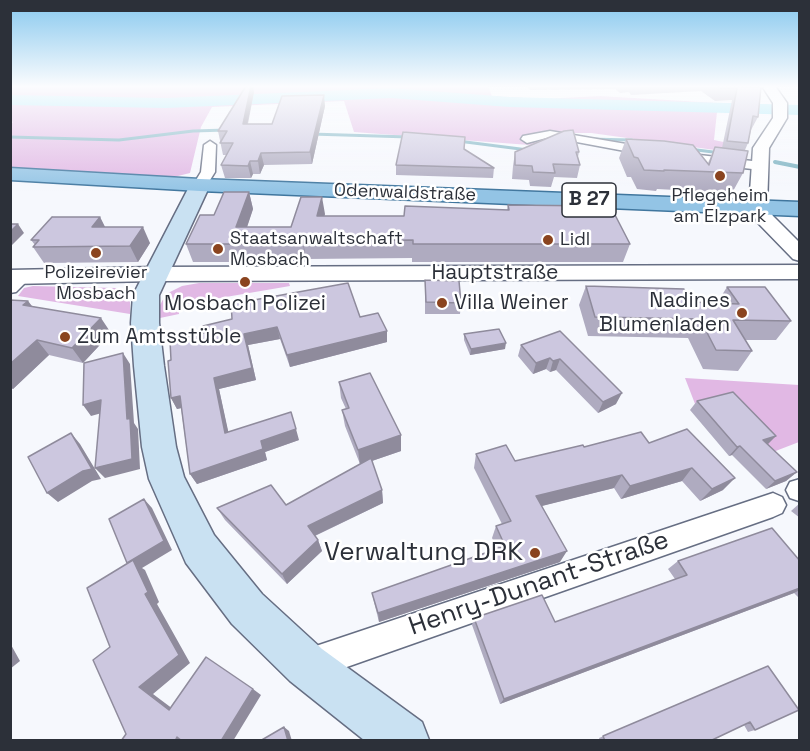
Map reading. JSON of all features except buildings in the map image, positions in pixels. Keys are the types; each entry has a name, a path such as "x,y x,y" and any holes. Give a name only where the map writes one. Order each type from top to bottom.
{"main road":[{"name":"Odenwaldstraße","path":"10,174 200,185 800,209"},
{"path":"200,185 146,295 145,323 159,447 167,479 200,549 247,609 306,665 404,741"}],"street":[{"path":"775,121 761,148 758,207 765,219 800,255"},
{"path":"527,139 550,134 589,139 673,156 760,166"},
{"path":"200,185 208,172 210,145"},
{"name":"Hauptstraße","path":"14,281 156,274 800,272"},
{"name":"Henry-Dunant-Straße","path":"306,665 773,505"}],"shaded area":[{"path":"11,121 204,121 190,173 170,178 11,171 11,124 13,122"},
{"path":"350,121 716,121 714,140 743,146 744,154 591,133 562,133 543,146 354,132"},
{"path":"199,283 289,283 290,286 179,305 179,314 160,318 160,305 166,294 182,286"},
{"path":"33,286 117,288 130,302 130,314 18,296 24,288"},
{"path":"685,378 799,385 799,442 773,452 697,409"}],"waterway":[{"path":"10,137 119,140 193,131 226,130"},
{"path":"311,134 409,137"},
{"path":"588,139 632,140"},
{"path":"458,141 528,150"},
{"path":"689,149 721,153"},
{"path":"775,162 800,167"}],"place":[{"name":"Pflegeheim am Elzpark","path":"720,176"},
{"name":"Lidl","path":"548,240"},
{"name":"Staatsanwaltschaft Mosbach","path":"218,249"},
{"name":"Polizeirevier Mosbach","path":"96,253"},
{"name":"Mosbach Polizei","path":"245,282"},
{"name":"Villa Weiner","path":"442,303"},
{"name":"Nadines Blumenladen","path":"742,313"},
{"name":"Zum Amtsstüble","path":"65,337"},
{"name":"Verwaltung DRK","path":"535,553"}]}
